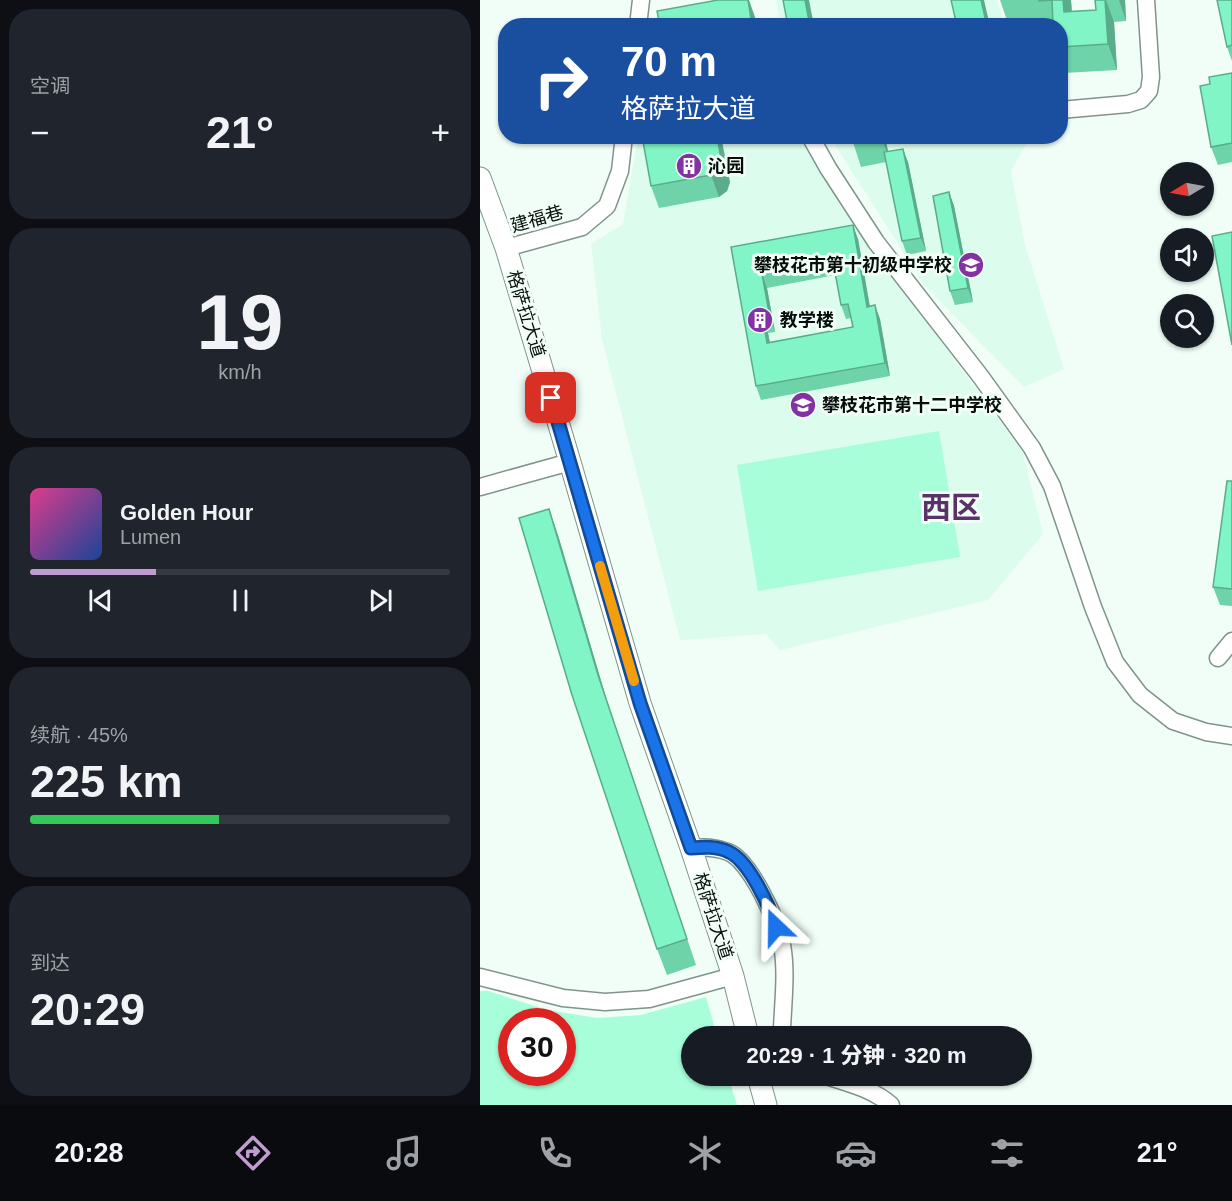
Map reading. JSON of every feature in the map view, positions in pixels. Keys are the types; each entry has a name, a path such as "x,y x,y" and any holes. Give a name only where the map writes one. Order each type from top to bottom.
{"main road":[{"name":"格萨拉大道","path":"480,178 506,248 640,703 733,976 746,1026"},
{"path":"761,1086 766,1105"}],"street":[{"path":"639,18 640,0"},
{"path":"1068,109 1128,104 1141,100 1149,91 1151,77 1146,0"},
{"name":"建福巷","path":"506,248 582,227 607,206 620,171 623,144"},
{"path":"814,144 876,242 981,377 1032,448 1052,486 1092,607 1115,663 1140,695 1173,720 1206,732 1232,736"},
{"path":"480,487 570,462"},
{"path":"1218,658 1232,641"},
{"path":"691,848 710,847 730,852 745,865 770,910 782,945 784,969 782,1026"},
{"path":"480,977 563,998 605,1002 649,999 733,976"},
{"path":"858,1086 891,1105"}],"shaded area":[{"path":"776,0 997,0 1002,18 780,18"},
{"name":"攀枝花市第十二中学校","path":"637,144 807,144 841,207 1022,451 1043,534 988,600 780,650 766,634 680,640 602,339 591,244 623,224"},
{"name":"攀枝花市第十初级中学校","path":"834,144 1026,144 1011,171 1025,245 1064,369 1024,387 925,286"}],"green space":[{"path":"939,431 960,557 758,591 737,465"},
{"path":"480,991 488,991 541,1008 498,1008 498,1086 576,1086 576,1015 597,1018 641,1015 706,997 714,1026 681,1026 681,1086 731,1086 737,1105 480,1105"}],"building":[{"path":"718,0 748,0 751,18 658,18 657,11"},
{"path":"783,0 805,0 808,18 786,18"},
{"path":"951,0 981,0 985,18 955,18"},
{"path":"1052,0 1063,0 1064,12 1096,10 1095,0 1105,0 1108,44 1068,46 1068,18 1053,18"},
{"path":"1217,0 1232,0 1232,45 1227,47"},
{"path":"1232,73 1232,143 1211,147 1200,86 1210,84 1209,77"},
{"path":"643,144 718,144 721,159 719,169 711,175 651,186"},
{"path":"903,149 921,238 902,241 884,152"},
{"path":"949,192 968,288 950,291 933,196"},
{"name":"教学楼","path":"853,225 867,307 875,305 885,363 756,386 731,247","holes":["833,261 841,305 848,304 853,327 767,343 763,319 770,318 762,274"]},
{"path":"1232,232 1232,345 1214,247 1214,236"},
{"path":"1227,481 1232,481 1232,589 1213,587"},
{"path":"549,509 598,675 687,939 657,949 572,695 519,518"}],"slow traffic":[{"path":"600,566 634,681"}],"place":[{"name":"沁园","path":"689,166"},
{"name":"攀枝花市第十初级中学校","path":"971,265"},
{"name":"教学楼","path":"760,320"},
{"name":"攀枝花市第十二中学校","path":"803,405"}],"district":[{"name":"西区","path":"951,507"}],"route":[{"path":"551,398 640,703 691,848 710,847 730,852 745,865 770,910 776,927"}]}
